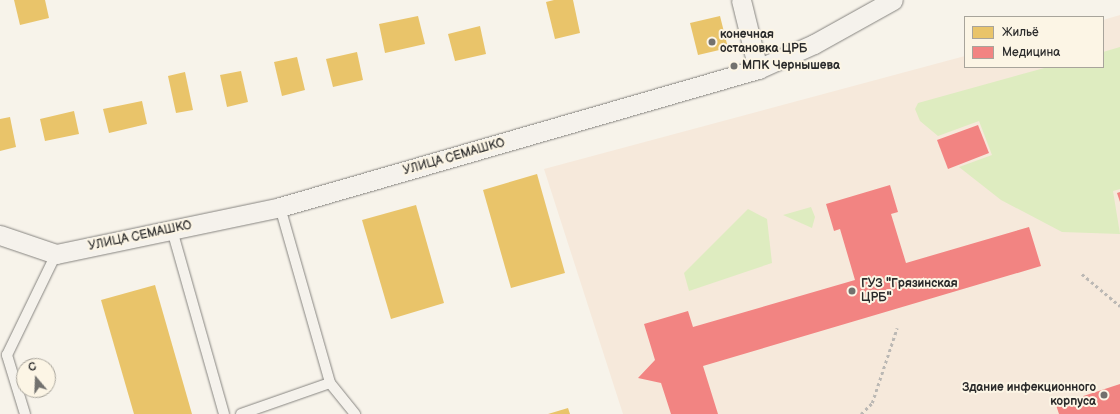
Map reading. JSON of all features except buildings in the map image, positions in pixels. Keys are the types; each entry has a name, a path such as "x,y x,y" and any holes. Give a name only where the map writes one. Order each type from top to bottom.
{"street":[{"path":"742,0 758,68"},
{"name":"УЛИЦА СЕМАШКО","path":"56,254 280,207 758,68 814,44 893,0"},
{"path":"0,235 56,254"}],"lane":[{"path":"280,207 330,383 355,414"},
{"path":"172,230 224,414"},
{"path":"25,414 7,355 56,254"},
{"path":"241,414 330,383"}],"path":[{"path":"1082,274 1120,306"},
{"path":"861,414 872,403 897,328"}],"shaded area":[{"name":"ГУЗ \"Грязинская ЦРБ\"","path":"1120,15 1120,414 623,414 544,169 964,56 964,68 1104,68 1104,20"}],"green space":[{"path":"1120,47 1120,189 1113,191 1120,234 1062,232 1001,200 959,167 992,155 979,121 938,136 920,121 915,109 918,103 1044,68 1104,68 1104,52"},
{"path":"811,207 815,217 812,228 783,215"},
{"path":"748,209 767,219 772,263 689,291 684,273"}],"place":[{"name":"конечная остановка ЦРБ","path":"712,42"},
{"name":"МПК Чернышева","path":"734,66"},
{"name":"ГУЗ \"Грязинская ЦРБ\"","path":"852,291"},
{"name":"Здание инфекционного корпуса","path":"1104,395"}]}
